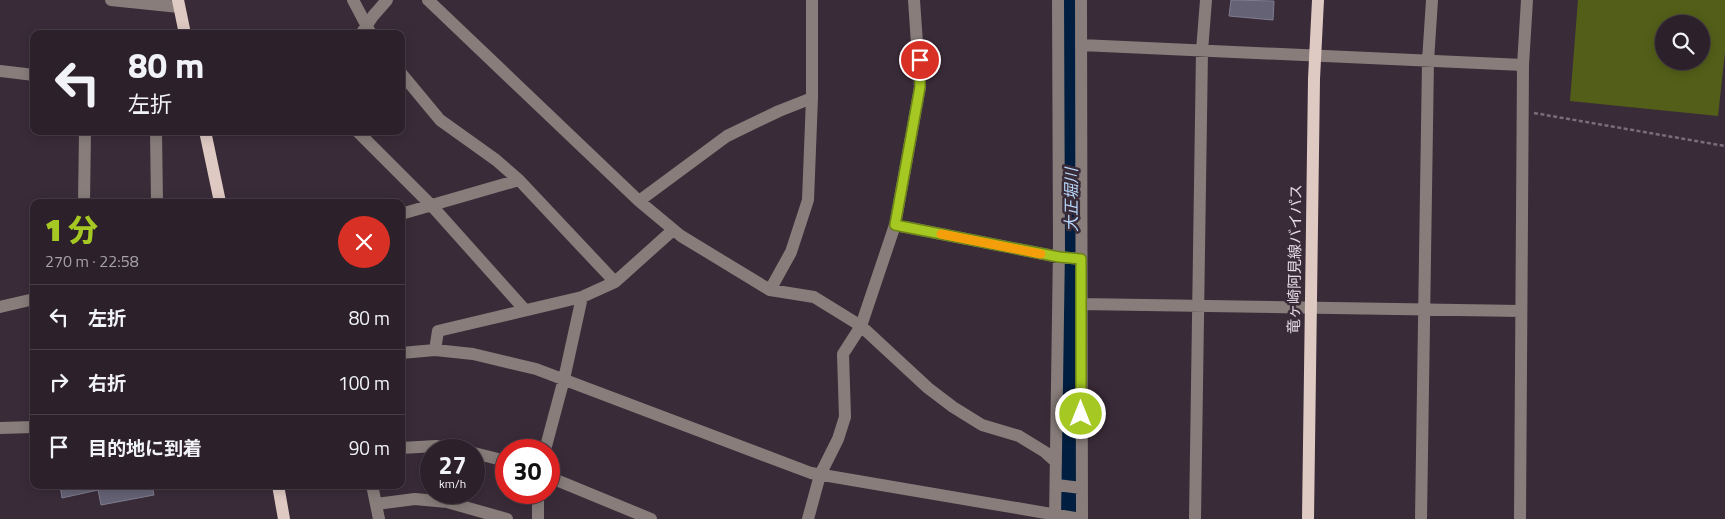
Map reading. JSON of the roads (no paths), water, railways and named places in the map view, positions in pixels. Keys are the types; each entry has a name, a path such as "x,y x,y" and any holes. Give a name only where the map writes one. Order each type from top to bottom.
{"main road":[{"name":"竜ヶ崎阿見線バイパス","path":"1308,519 1314,56 1318,0"},
{"path":"178,4 184,30"},
{"path":"206,135 219,199"},
{"path":"279,489 284,519"}],"street":[{"path":"111,0 178,4"},
{"path":"353,0 366,30"},
{"path":"367,30 387,0"},
{"path":"428,0 673,230 770,290 814,297 861,326 928,388 953,407 982,425 1019,436 1045,452 1056,462"},
{"path":"770,290 791,252 808,200 812,98 812,0"},
{"path":"808,519 820,475 838,439 845,417 842,354 861,326 895,225 920,87 914,0"},
{"path":"1055,517 1058,485 1056,462 1061,257 1058,0"},
{"path":"405,353 435,350 473,354 536,369 820,475 1055,517 1082,519 1079,258 1081,0"},
{"path":"1196,519 1202,51 1206,0"},
{"path":"1421,519 1428,61 1432,0"},
{"path":"1520,519 1522,112 1527,0"},
{"path":"1081,45 1523,65"},
{"path":"0,71 30,75"},
{"path":"405,78 440,120 496,160 519,180 615,282"},
{"path":"640,201 727,136 779,111 812,98"},
{"path":"84,199 85,135"},
{"path":"156,135 158,199"},
{"path":"361,135 432,206 525,310"},
{"path":"405,213 519,180"},
{"path":"895,225 1061,257 1079,258"},
{"path":"435,350 438,331 582,297 615,282 673,230"},
{"path":"548,439 564,379 582,297"},
{"path":"0,307 30,300"},
{"path":"1081,304 1521,311"},
{"path":"0,428 30,426"},
{"path":"405,448 420,447"},
{"path":"560,482 651,519"},
{"path":"1058,485 1081,488"},
{"path":"373,489 379,519"},
{"path":"376,504 415,499 447,502 466,513 507,519"},
{"path":"538,504 538,519"}],"waterway":[{"name":"大正堀川","path":"1071,0 1072,519"}]}
